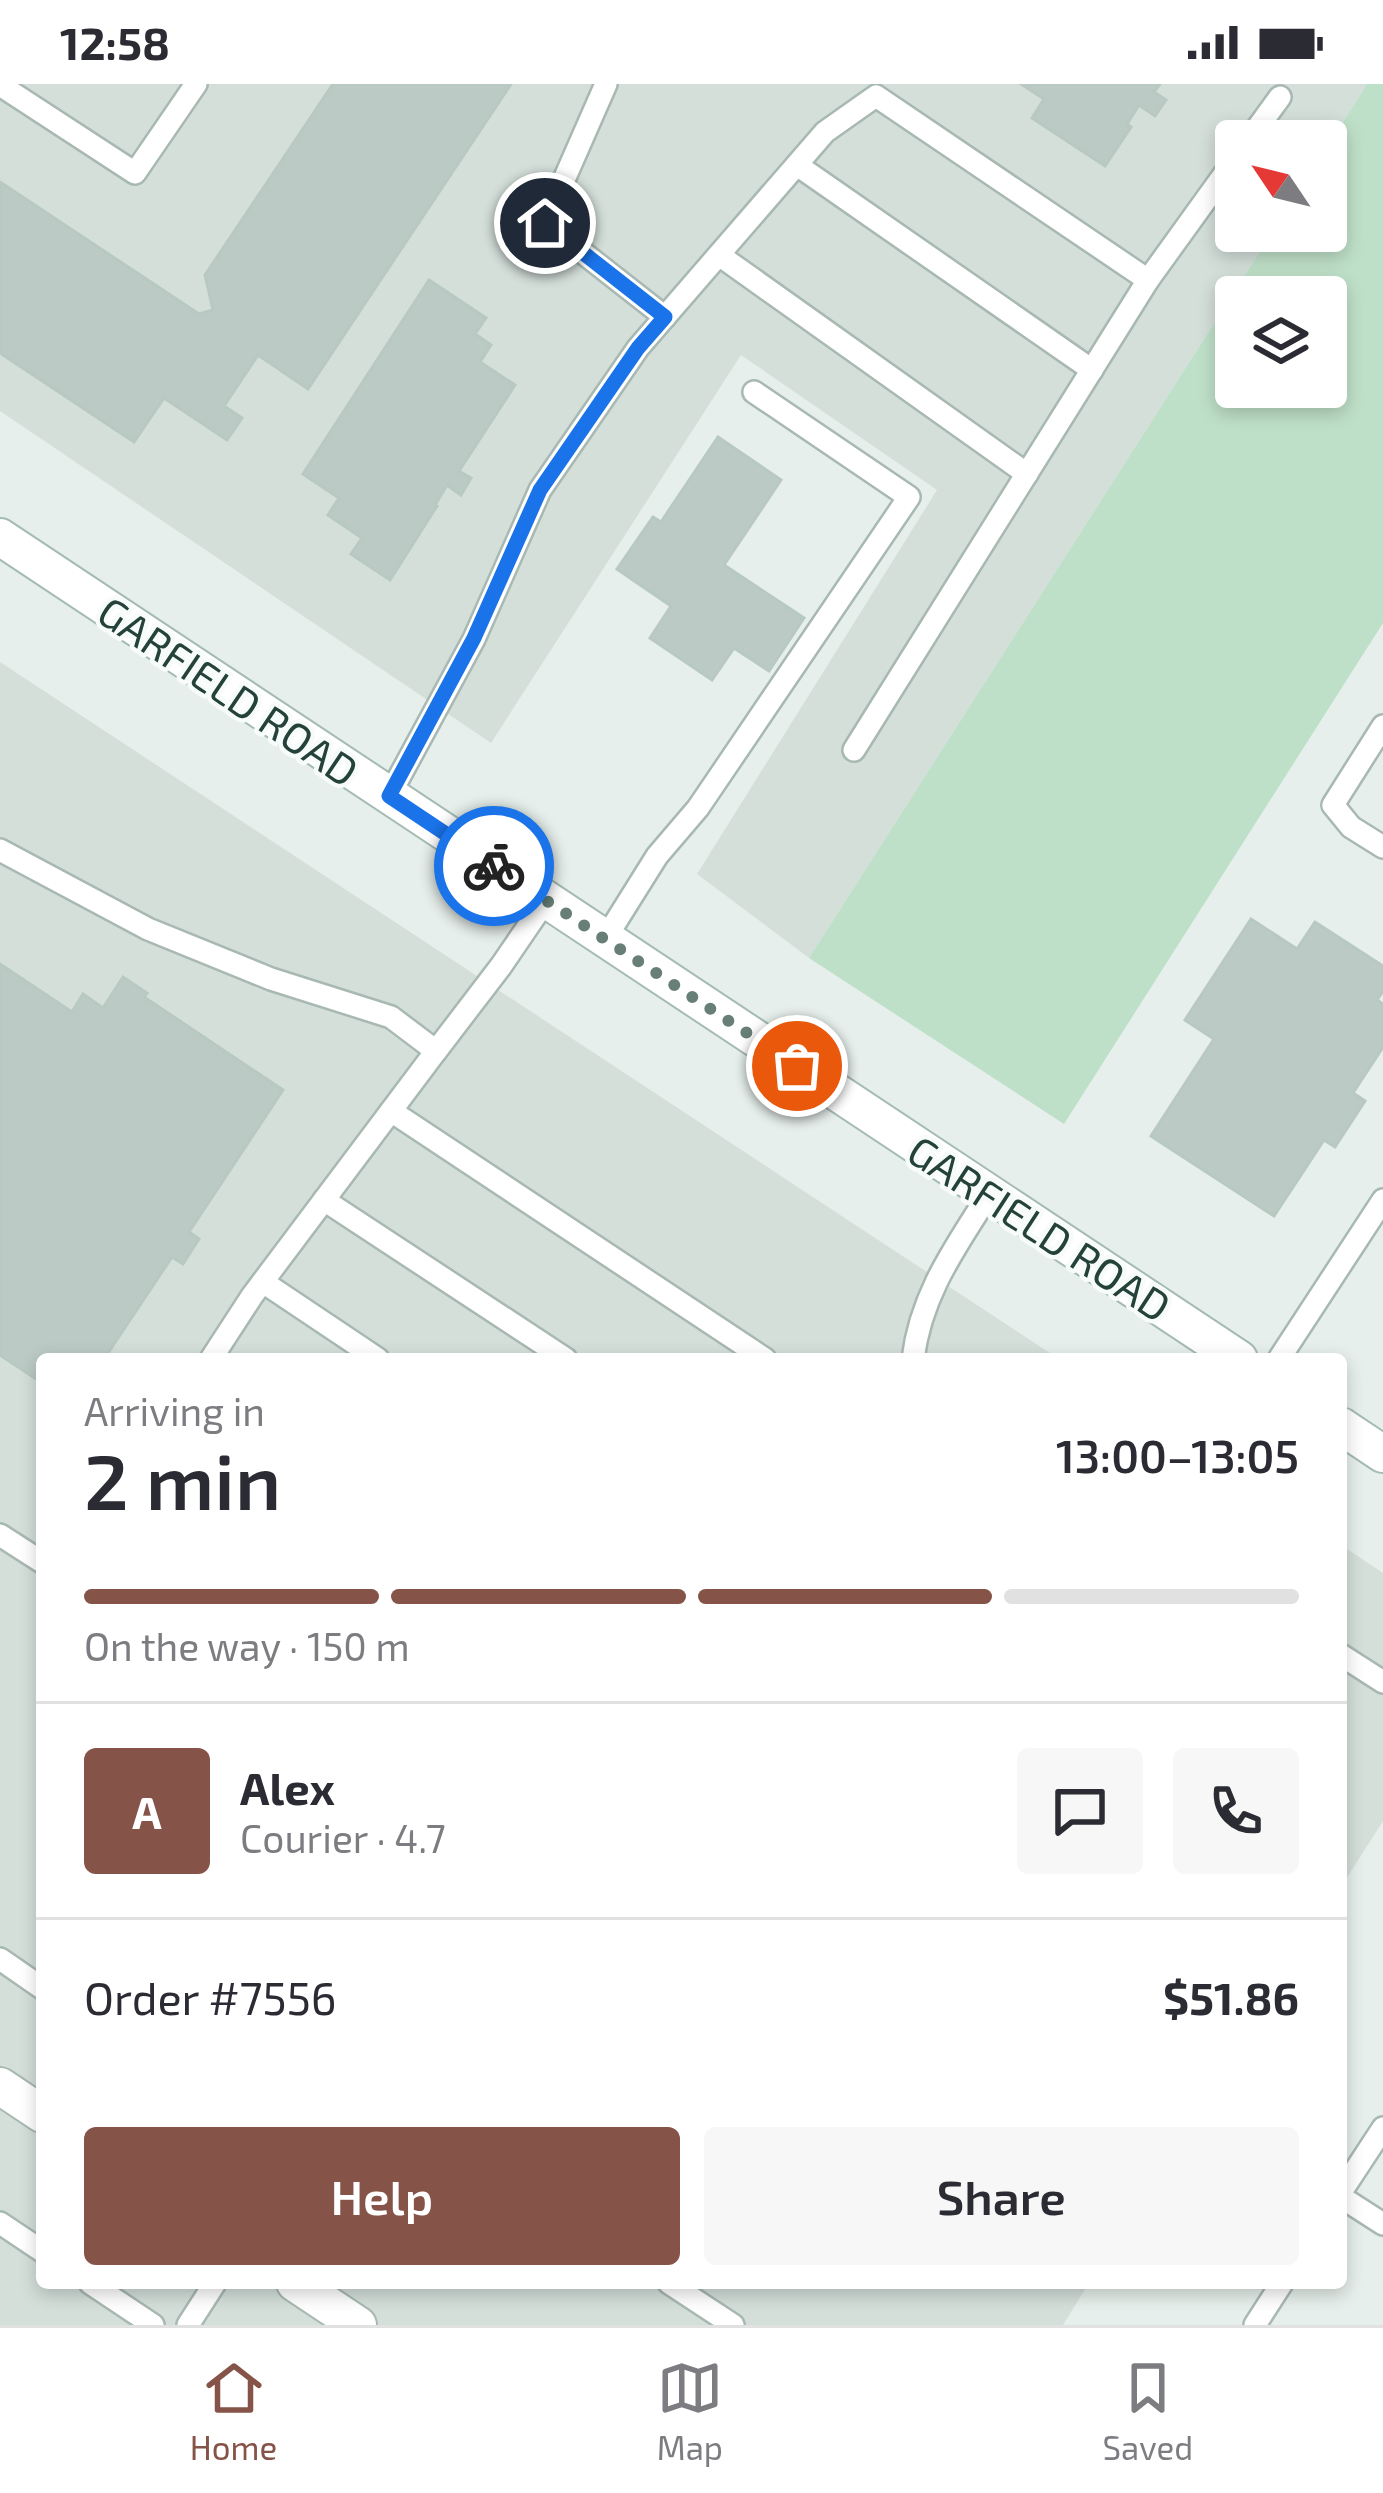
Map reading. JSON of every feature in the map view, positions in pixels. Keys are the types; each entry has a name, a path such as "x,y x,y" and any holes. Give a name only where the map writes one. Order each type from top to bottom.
{"main road":[{"name":"GARFIELD ROAD","path":"0,537 1230,1353"},
{"path":"1347,1430 1383,1454"},
{"path":"0,2086 36,2110"},
{"path":"334,2294 358,2325"}],"lane":[{"path":"0,85 135,173 196,84"},
{"path":"606,84 545,223 665,317"},
{"path":"389,796 474,638 540,490 638,348 825,132 872,90 1148,280"},
{"path":"1264,120 1280,98"},
{"path":"796,166 1092,370"},
{"path":"854,750 1148,280 1215,187"},
{"path":"718,255 1027,473"},
{"path":"605,939 657,856 698,808 909,497 754,392"},
{"path":"1383,726 1333,806 1351,827 1383,847"},
{"path":"0,850 148,929 271,979 391,1017 436,1051"},
{"path":"215,1353 546,900"},
{"path":"391,1112 756,1353"},
{"path":"914,1353 935,1279 989,1194"},
{"path":"324,1200 557,1353"},
{"path":"1283,1353 1379,1214"},
{"path":"263,1282 369,1353"},
{"path":"0,1535 36,1558"},
{"path":"1347,1659 1383,1682"},
{"path":"0,1959 36,1984"},
{"path":"1347,2182 1383,2128"},
{"path":"1347,2194 1383,2224"},
{"path":"0,2223 36,2247"},
{"path":"99,2289 154,2325"},
{"path":"188,2325 211,2289"},
{"path":"678,2289 733,2325"},
{"path":"1255,2325 1278,2289"}],"shaded area":[{"path":"0,84 1367,84 1344,120 1215,120 1215,252 1260,252 1244,276 1215,276 1215,322 809,958 697,874 937,490 741,355 491,743 0,411"},
{"path":"0,662 1050,1353 36,1353 36,2289 1085,2289 1063,2325 0,2325"},
{"path":"1347,1549 1383,1573 1383,1821 1347,1878"}],"green space":[{"path":"1367,84 1383,84 1383,623 1064,1124 809,958 1215,322 1215,408 1347,408 1347,276 1244,276 1260,252 1347,252 1344,120"}],"building":[{"path":"333,84 511,84 308,389 258,355 224,406 242,418 227,440 164,398 134,442 0,353 0,182 199,314 213,310 205,275"},
{"path":"1021,84 1160,84 1154,92 1166,100 1155,116 1139,105 1127,124 1131,127 1105,166 1032,118 1044,99"},
{"path":"429,280 486,318 475,334 491,345 480,362 515,385 459,471 471,478 461,495 447,485 390,580 351,554 362,538 328,515 339,498 303,474"},
{"path":"718,437 781,480 724,565 804,618 769,671 734,648 712,680 650,638 671,606 617,569 653,517 661,522"},
{"path":"1251,919 1297,949 1315,922 1383,966 1383,991 1377,1000 1383,1004 1383,1047 1353,1093 1365,1101 1335,1147 1324,1140 1274,1216 1151,1136 1214,1039 1185,1020"},
{"path":"0,964 72,1012 83,994 103,1008 123,977 147,993 144,997 283,1090 189,1232 199,1239 183,1264 172,1257 108,1353 36,1353 36,1379 0,1355"}],"way so far":[{"path":"494,866 797,1066"}],"route":[{"path":"494,866 389,796 474,638 540,490 638,348 665,317 545,223"}]}
